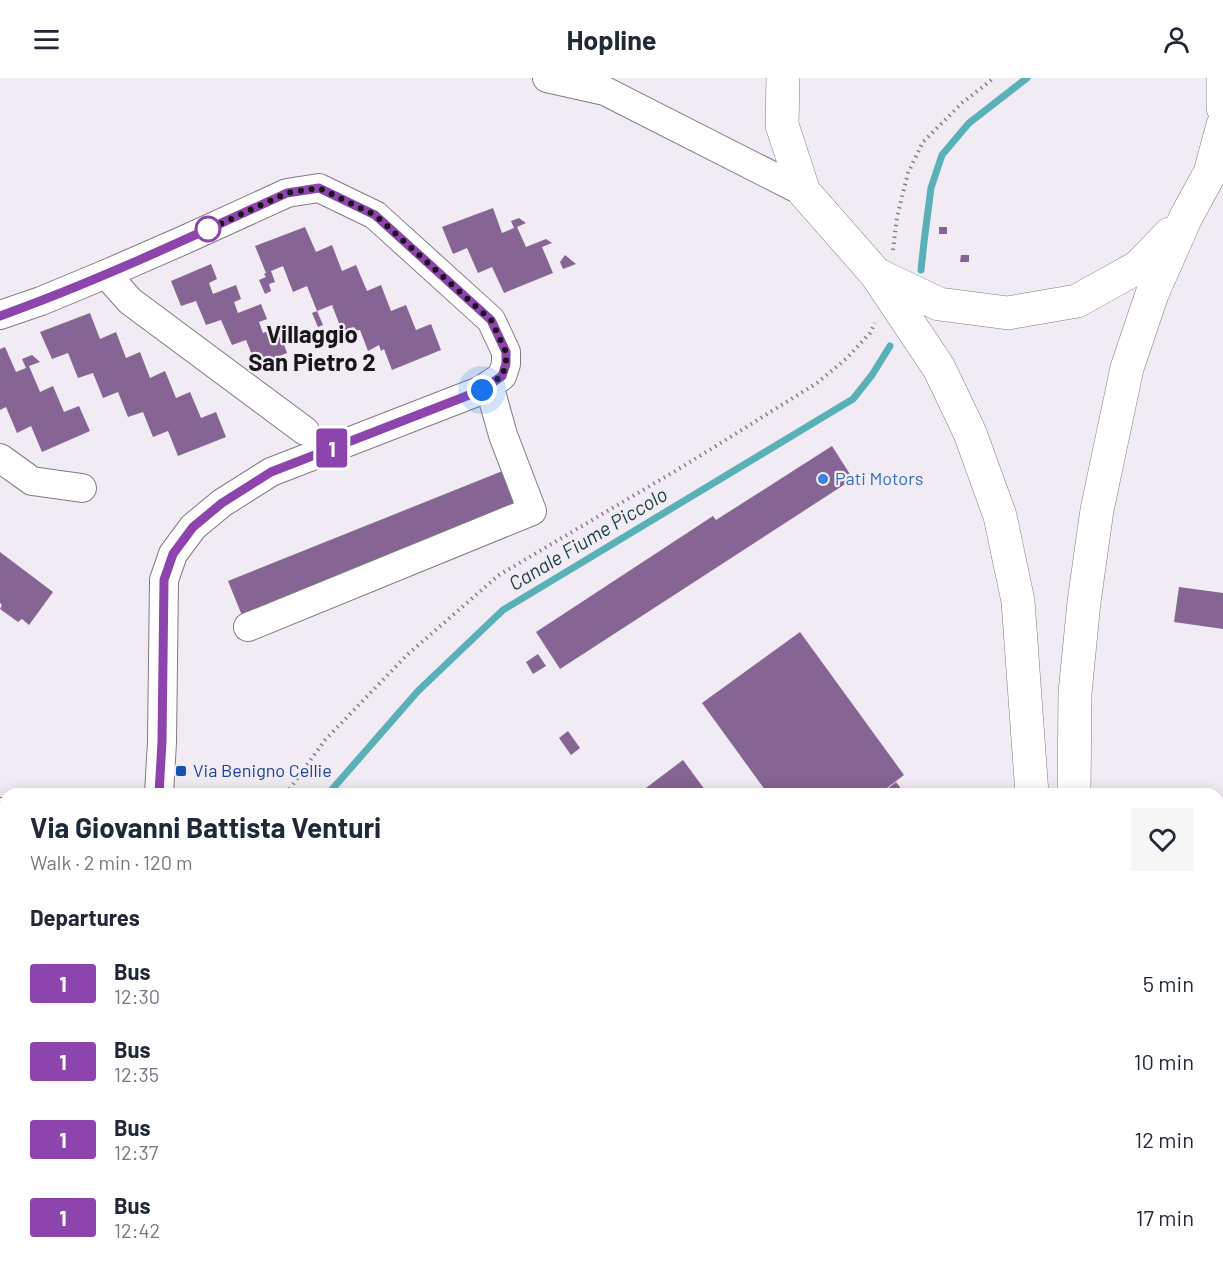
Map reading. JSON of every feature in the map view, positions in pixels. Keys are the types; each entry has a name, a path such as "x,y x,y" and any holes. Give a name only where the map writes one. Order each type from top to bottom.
{"main road":[{"path":"783,78 782,125 804,192 884,265 939,304 1008,313 1077,301 1138,267 1186,217"},
{"path":"1223,78 1223,108"},
{"path":"1074,788 1075,693 1084,602 1097,510 1127,368 1152,294 1186,217 1210,173 1223,125"},
{"path":"884,265 939,368 969,433 1000,516 1018,601 1032,788"}],"street":[{"path":"547,78 605,91 804,192"},
{"path":"0,315 106,274 287,193 319,188 375,215 491,320 506,352 497,375 482,390 271,472 222,503 193,527 173,554 164,580 159,788"},
{"path":"106,274 130,301 305,431"},
{"path":"248,627 532,511 503,435 497,375"},
{"path":"0,458 32,481 82,488"}],"path":[{"path":"884,265 908,173 923,142 962,103 994,78"},
{"path":"290,788 325,740 407,655 499,575 682,467 817,383 847,358 870,333 879,316"}],"building":[{"path":"493,208 502,233 514,228 511,221 519,218 526,223 517,227 526,247 546,239 552,243 542,247 553,273 504,293 492,267 478,273 467,248 453,254 442,227"},
{"path":"305,227 316,252 332,245 342,271 356,265 367,291 381,285 391,311 406,305 416,330 431,324 441,350 392,370 384,349 381,351 379,345 368,351 360,330 356,331 354,327 342,331 332,305 317,311 307,286 293,292 283,266 271,271 275,282 269,284 271,291 265,294 259,280 266,277 264,274 266,273 255,246"},
{"path":"939,227 947,227 947,234 939,234"},
{"path":"565,255 576,264 563,269 560,262"},
{"path":"961,255 969,255 969,262 960,262"},
{"path":"211,264 217,279 209,283 213,294 236,285 241,299 234,302 238,313 261,304 267,319 259,322 263,333 286,324 291,338 283,342 287,353 256,365 246,340 232,345 221,320 206,325 196,301 181,306 171,281"},
{"path":"317,311 323,325 318,327 312,313"},
{"path":"90,313 100,339 116,332 126,358 140,352 150,378 165,371 176,398 190,392 201,418 216,412 226,437 178,456 168,431 153,437 143,412 128,417 118,392 103,398 93,373 78,378 68,353 52,359 40,332"},
{"path":"5,347 16,372 26,368 22,359 32,355 40,362 29,366 40,392 53,386 64,412 79,406 90,431 42,452 31,426 17,433 6,407 0,410 0,349"},
{"path":"832,446 853,479 560,669 536,632 713,516 716,520"},
{"path":"505,470 519,506 243,618 228,581"},
{"path":"0,552 53,592 29,625 22,619 18,622 0,609 2,605 0,603"},
{"path":"1179,587 1223,593 1223,629 1174,622"},
{"path":"800,632 904,775 887,788 764,788 702,703"},
{"path":"538,654 546,666 533,674 526,662"},
{"path":"568,731 580,748 571,755 559,738"},
{"path":"683,760 704,788 646,788"},
{"path":"896,782 900,788 888,788"}],"waterway":[{"name":"Canale Fiume Piccolo","path":"921,270 931,188 942,155 969,123 1027,78"},
{"name":"Canale Fiume Piccolo","path":"333,788 418,691 503,610 853,399 872,375 890,346"}],"bus line":[{"name":"1","path":"0,316 106,274 287,193 319,188 375,215 491,320 506,352 506,364 502,376 482,390 271,472 222,503 193,527 173,554 164,580 159,788"}],"place":[{"name":"Pati Motors","path":"823,479"},
{"name":"Via Benigno Cellie","path":"181,771"}],"district":[{"name":"Villaggio San Pietro 2","path":"312,349"}],"route":[{"path":"208,229 205,231 287,193 319,188 375,215 491,320 506,352 506,364 502,376 482,390"}]}
